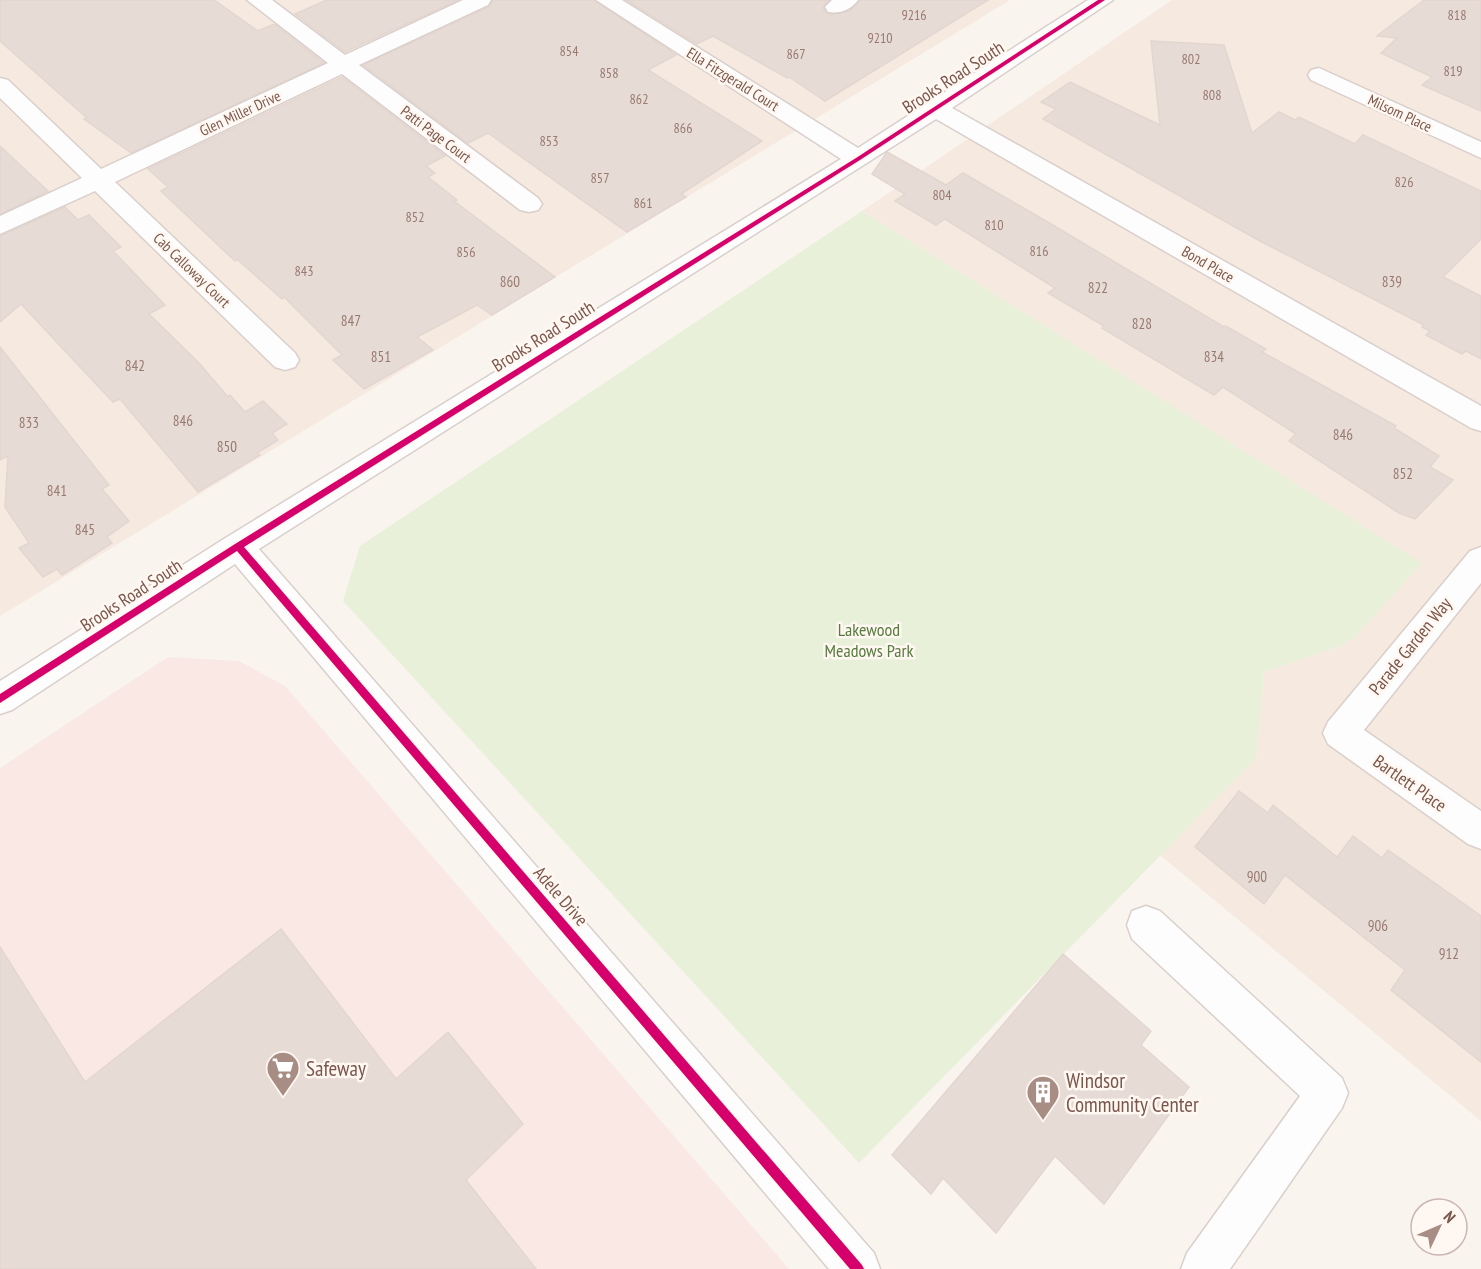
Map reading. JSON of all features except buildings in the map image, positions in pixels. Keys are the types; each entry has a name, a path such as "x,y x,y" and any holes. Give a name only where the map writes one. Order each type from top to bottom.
{"street":[{"name":"Patti Page Court","path":"258,0 529,204"},
{"name":"Glen Miller Drive","path":"0,226 480,0"},
{"name":"Ella Fitzgerald Court","path":"607,0 858,159"},
{"name":"Brooks Road South","path":"0,699 238,546 858,159 1102,0"},
{"name":"Milsom Place","path":"1319,75 1481,151"},
{"name":"Cab Calloway Court","path":"0,85 285,360"},
{"name":"Bond Place","path":"934,108 1481,420"},
{"name":"Adele Drive","path":"238,546 858,1269"},
{"name":"Parade Garden Way","path":"1340,733 1481,560"},
{"name":"Bartlett Place","path":"1340,733 1481,832"},
{"path":"1146,925 1327,1093 1203,1269"}],"shaded area":[{"path":"0,0 1010,0 0,616"},
{"path":"1172,0 1481,0 1481,1121 1160,855 1256,758 1264,672 1340,646 1354,638 1421,563 862,211"},
{"path":"168,657 239,661 285,686 789,1269 0,1269 0,768"}],"green space":[{"name":"Lakewood Meadows Park","path":"862,211 1422,563 1354,638 1340,646 1264,672 1256,758 859,1163 343,601 360,546"}],"cycle path":[{"path":"0,699 238,546 858,159 1102,0"},
{"path":"238,546 858,1269"}],"place":[{"name":"Safeway","path":"283,1097"},
{"name":"Windsor Community Center","path":"1043,1121"}]}
